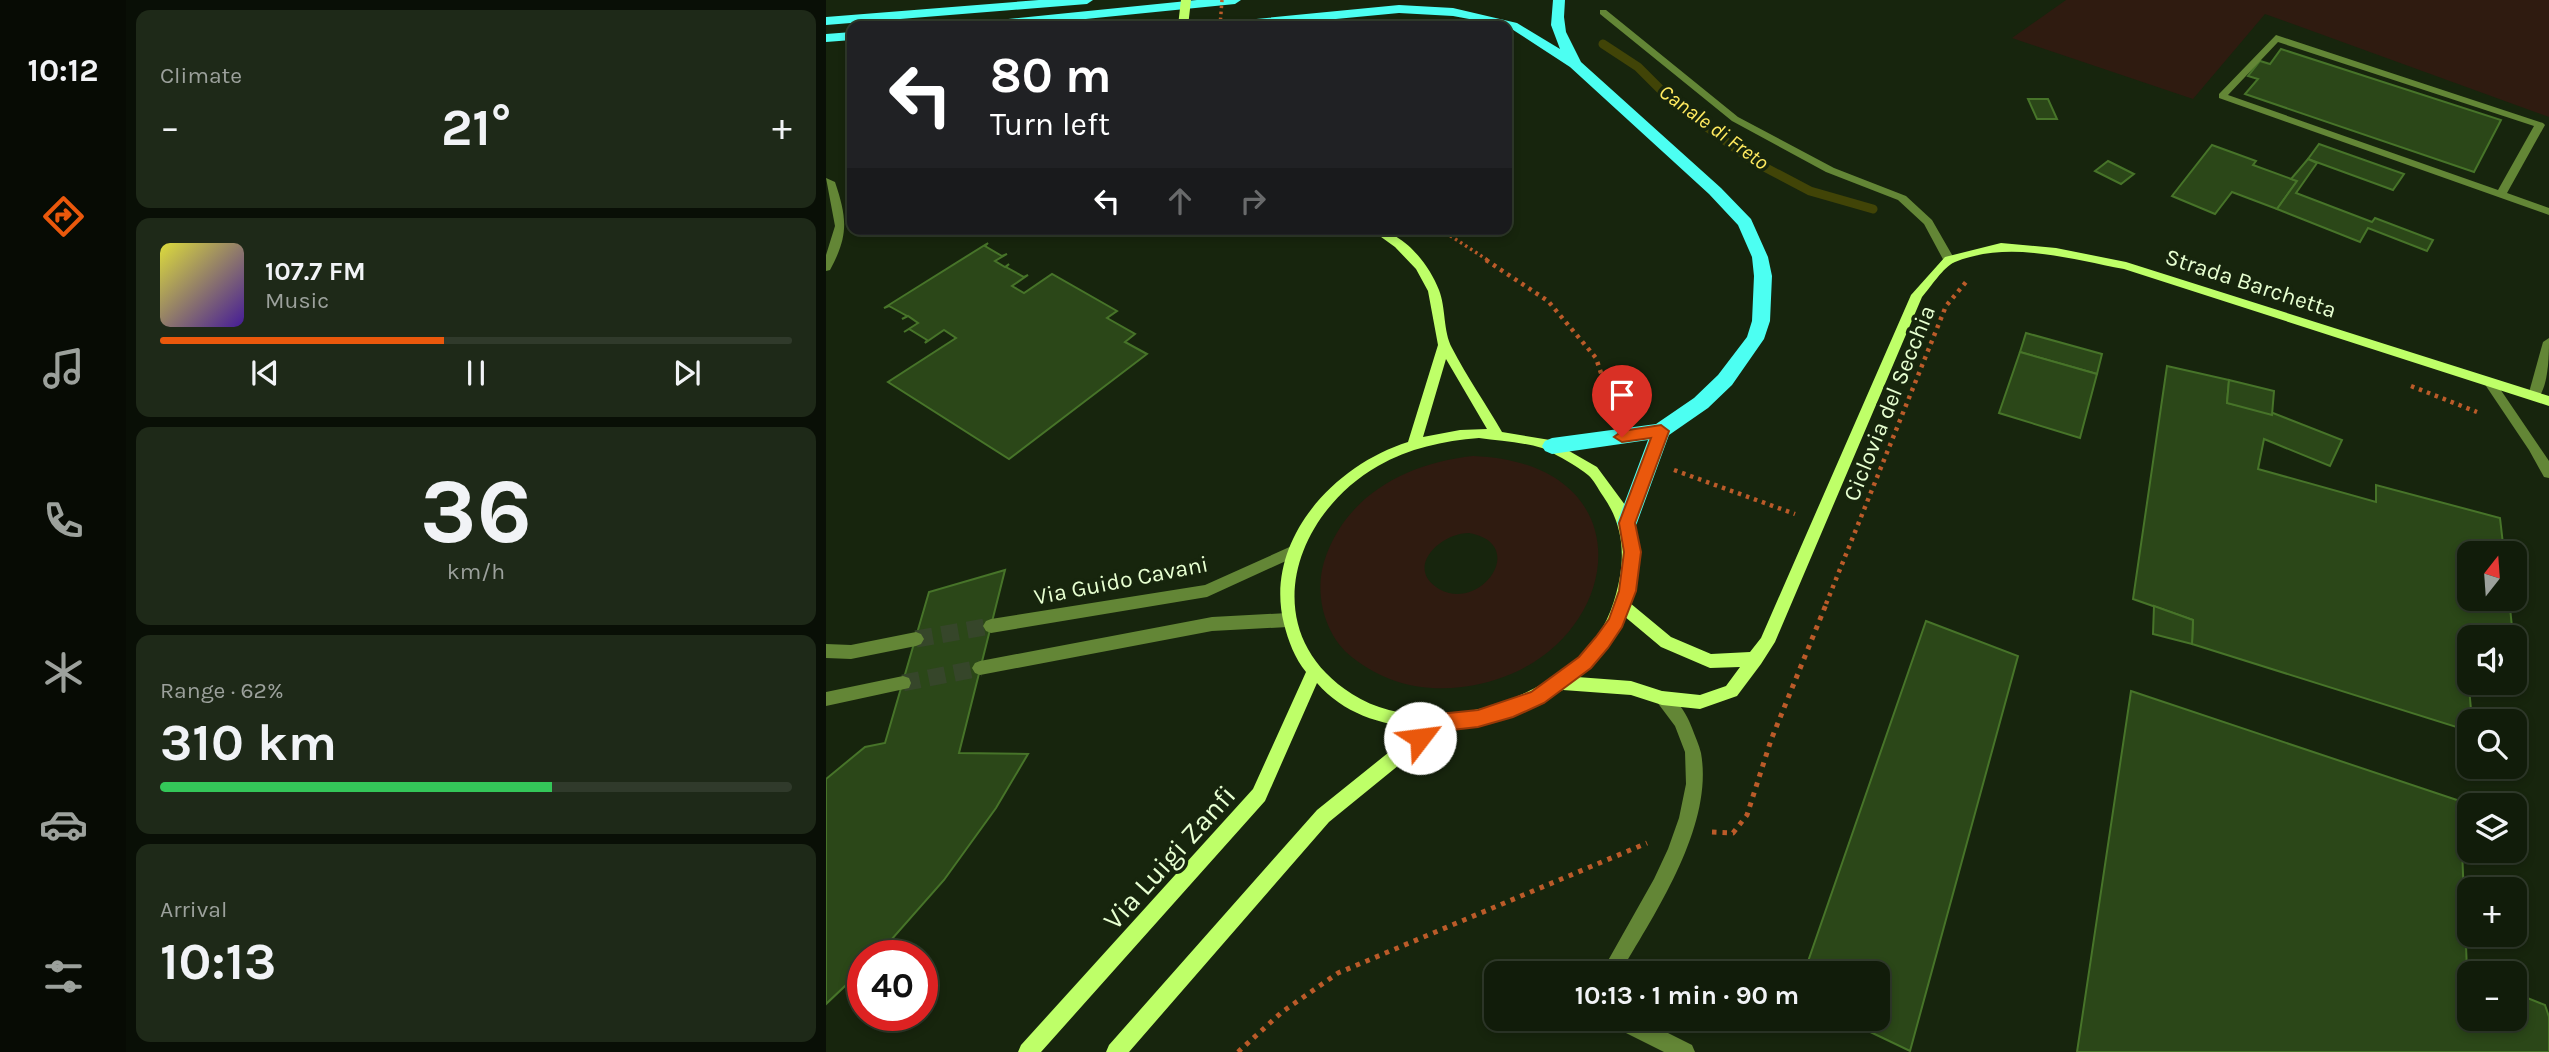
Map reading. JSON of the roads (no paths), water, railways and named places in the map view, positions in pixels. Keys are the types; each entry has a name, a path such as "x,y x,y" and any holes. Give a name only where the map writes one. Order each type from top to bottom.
{"highway":[{"path":"826,21 1087,0"},
{"path":"1028,21 1235,0"},
{"path":"1559,0 1556,10 1559,35 1575,64"},
{"path":"1272,21 1375,10 1453,12 1491,21"},
{"path":"1512,26 1575,64 1733,208 1745,223 1760,257 1763,302 1755,339 1725,380 1701,403 1661,431 1552,446"},
{"path":"826,40 847,39"},
{"path":"1627,523 1661,431"}],"street":[{"path":"1184,21 1186,0"},
{"path":"1560,683 1631,688 1662,698 1700,702 1731,691 1767,642 1917,295 1950,260 1928,222 1902,198 1829,170 1735,118 1603,12"},
{"path":"2501,195 2544,131 2540,125 2276,38 2221,96 2549,212"},
{"path":"826,181 830,182 839,209 841,235 826,267"},
{"path":"1385,235 1399,244 1420,267 1434,291 1444,345 1496,433"},
{"name":"Strada Barchetta","path":"1950,260 2001,247 2056,252 2126,266 2549,401"},
{"path":"2534,396 2549,342"},
{"path":"1414,444 1444,345"},
{"path":"2490,383 2534,446 2549,473"},
{"path":"1496,433 1520,436 1552,446 1578,460 1598,476 1615,496 1627,523 1633,552 1631,577 1623,606 1602,643 1585,663 1537,698 1478,718 1439,722 1374,713 1340,695 1314,673 1296,646 1288,620 1286,590 1294,551 1317,512 1342,484 1378,460 1414,444 1454,434 1496,433"},
{"name":"Via Guido Cavani","path":"991,626 1207,591 1294,551"},
{"path":"1623,606 1666,642 1710,661 1756,659"},
{"path":"980,668 1212,624 1288,620"},
{"path":"826,651 851,652 916,639"},
{"name":"Via Luigi Zanfi","path":"1028,1052 1157,912 1259,795 1314,673"},
{"path":"826,699 903,683"},
{"path":"1617,961 1660,886 1683,828 1695,788 1695,765 1683,723 1662,698"},
{"path":"1116,1052 1323,816 1439,722"},
{"path":"1643,1031 1685,1052"}],"waterway":[{"name":"Canale di Freto","path":"1603,44 1638,67 1673,102 1751,160 1810,191 1873,209"}],"tunnel":[{"path":"916,639 991,626"},
{"path":"903,683 980,668"}]}
